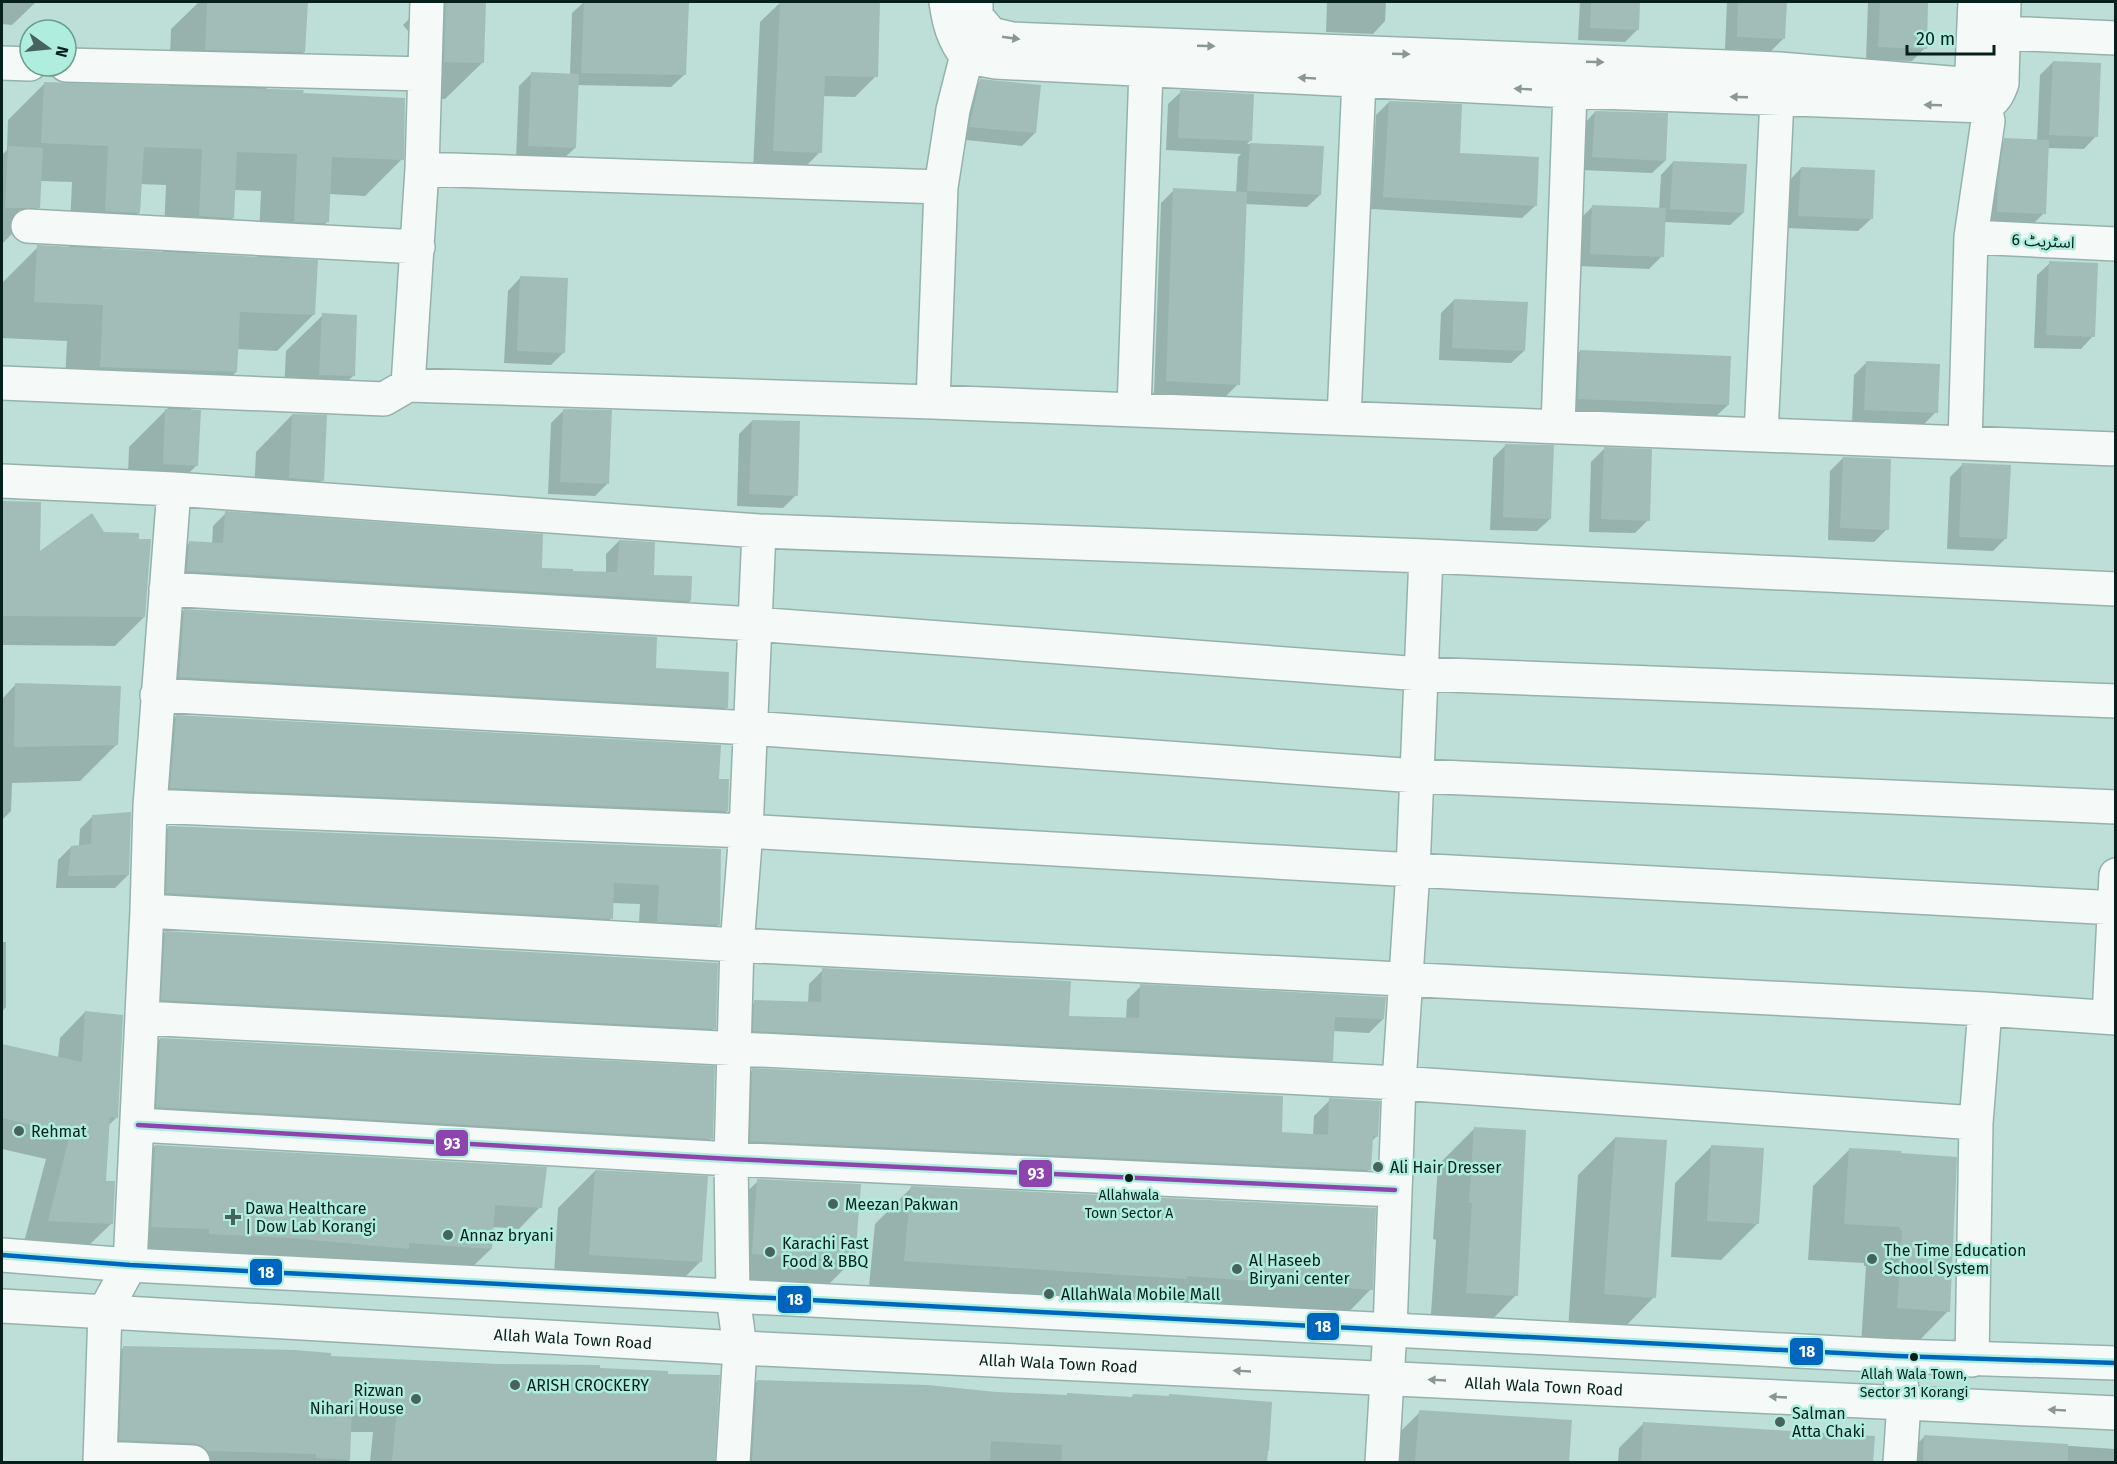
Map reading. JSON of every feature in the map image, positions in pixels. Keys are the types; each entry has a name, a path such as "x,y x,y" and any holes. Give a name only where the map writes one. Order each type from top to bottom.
{"street":[{"path":"408,385 422,169 427,2"},
{"path":"946,2 949,26 957,45 967,57 996,62 1145,57 1779,69 1962,84 1972,70 1975,2"},
{"path":"933,402 941,187 953,110 967,57 976,9"},
{"path":"976,9 992,34 1012,39 1145,57 1359,80 1570,91 1985,106 1994,101 2002,83 2004,17 2115,38"},
{"path":"1134,410 1145,57"},
{"path":"2,63 18,64"},
{"path":"78,65 425,74"},
{"path":"1965,443 1971,237 1988,121 1985,106 1969,77"},
{"path":"1344,418 1359,80"},
{"path":"1558,426 1570,91"},
{"path":"1761,435 1777,99"},
{"path":"422,169 941,187"},
{"path":"28,226 418,247"},
{"name":"اسٹریٹ 6","path":"1971,237 2115,244"},
{"path":"2,383 384,399 408,385 933,402 2115,449"},
{"path":"2,481 174,489 759,531 1426,556 2115,589"},
{"path":"174,489 150,806 138,1125 130,1265 105,1311 100,1460 193,1462"},
{"path":"734,1462 740,1348 733,1296 731,1159 737,945 746,831 759,531"},
{"path":"1382,1462 1390,1330 1399,1083 1413,870 1426,556"},
{"path":"166,589 754,624 1421,674 2115,701"},
{"path":"157,694 750,728 1417,776 2115,807"},
{"path":"150,806 746,831 2115,908"},
{"path":"147,911 737,945 1407,978 2112,1017 2115,875"},
{"path":"1972,1360 1976,1123 1985,1009"},
{"path":"142,1018 1399,1083 1976,1123"},
{"path":"138,1125 731,1159 1395,1190"},
{"path":"2,1256 130,1265 1972,1360 2115,1363"},
{"name":"Allah Wala Town Road","path":"2,1306 740,1348 2115,1413"},
{"path":"1897,1356 1904,1403 1900,1462"}],"building":[{"path":"207,2 308,2 305,52 205,50"},
{"path":"446,2 486,2 484,63 444,62"},
{"path":"584,2 689,2 686,75 581,73"},
{"path":"780,2 880,2 878,77 825,76 822,153 773,151"},
{"path":"1591,2 1640,2 1639,30 1590,28"},
{"path":"1738,2 1787,2 1785,39 1737,37"},
{"path":"1880,2 1928,2 1927,49 1878,47"},
{"path":"2053,61 2101,63 2098,137 2049,135"},
{"path":"531,72 579,74 576,148 528,146"},
{"path":"980,79 1041,85 1036,133 969,127"},
{"path":"44,82 304,90 303,93 405,98 404,160 332,157 329,222 294,222 297,154 237,152 234,218 199,216 202,149 144,147 140,213 105,211 108,146 41,143"},
{"path":"1180,90 1254,94 1252,141 1178,138"},
{"path":"1389,101 1462,104 1460,153 1539,157 1537,206 1383,197"},
{"path":"1595,111 1668,113 1666,161 1592,157"},
{"path":"2004,138 2049,140 2046,214 1997,212 1998,180"},
{"path":"1250,143 1324,146 1321,195 1247,191"},
{"path":"8,146 43,148 40,208 5,208"},
{"path":"1673,161 1747,164 1744,213 1670,209"},
{"path":"1801,167 1875,170 1873,219 1798,216"},
{"path":"1173,188 1247,192 1240,385 1166,381"},
{"path":"1592,205 1666,208 1664,257 1590,254"},
{"path":"37,245 318,260 315,315 240,312 237,372 100,367 103,305 34,302"},
{"path":"2049,261 2098,263 2095,337 2046,335"},
{"path":"520,276 568,278 565,353 517,351"},
{"path":"1454,299 1528,302 1525,351 1452,348"},
{"path":"322,313 357,315 355,376 319,375"},
{"path":"1580,350 1731,356 1729,405 1578,399"},
{"path":"1866,361 1940,364 1938,413 1864,410"},
{"path":"165,409 201,410 198,466 163,464"},
{"path":"563,409 612,410 609,484 560,482"},
{"path":"292,414 327,415 324,481 289,478"},
{"path":"752,420 800,421 798,496 749,494"},
{"path":"1505,444 1554,445 1551,519 1503,517"},
{"path":"1604,447 1652,449 1650,521 1601,519"},
{"path":"1843,457 1891,459 1889,530 1840,528"},
{"path":"1962,463 2011,465 2007,539 1959,537"},
{"path":"2,501 41,502 40,551 92,513 104,532 139,533 139,539 151,539 145,617 2,616"},
{"path":"225,511 543,534 542,568 573,569 573,571 617,572 619,540 655,542 654,575 692,576 691,601 187,571 189,541 223,543"},
{"path":"184,609 657,637 656,668 729,672 728,708 179,677"},
{"path":"15,683 121,686 118,745 14,747"},
{"path":"176,715 721,745 719,779 729,779 728,811 170,788"},
{"path":"131,812 129,875 68,876 71,846 91,844 92,815"},
{"path":"168,826 721,849 720,925 657,922 659,885 614,883 613,919 166,893"},
{"path":"165,931 718,963 716,1029 161,1000"},
{"path":"822,968 1071,981 1069,1016 1139,1018 1140,984 1386,997 1384,1019 1335,1017 1333,1061 753,1031 754,1000 821,1002"},
{"path":"85,1011 123,1015 118,1118 110,1117 106,1181 115,1181 113,1224 48,1221 70,1134 2,1118 2,1044 82,1062"},
{"path":"160,1038 715,1066 713,1139 156,1107"},
{"path":"752,1068 1283,1096 1282,1132 1328,1135 1329,1098 1380,1101 1378,1137 1373,1136 1371,1170 750,1141"},
{"path":"1474,1127 1526,1130 1518,1296 1466,1293"},
{"path":"1615,1137 1667,1140 1656,1298 1604,1294"},
{"path":"155,1145 547,1167 542,1208 495,1205 492,1249 409,1243 409,1249 290,1238 209,1234 209,1229 151,1227"},
{"path":"1711,1145 1764,1148 1759,1224 1707,1221"},
{"path":"1849,1148 1957,1157 1950,1312 1897,1308 1902,1230 1900,1227 1844,1224"},
{"path":"595,1170 708,1176 702,1262 589,1255"},
{"path":"757,1179 861,1184 855,1260 752,1254"},
{"path":"911,1186 1376,1208 1373,1290 1187,1276 1187,1279 904,1261"},
{"path":"123,1346 295,1350 331,1353 331,1356 497,1364 600,1365 600,1368 668,1371 668,1374 720,1375 715,1462 392,1461 397,1408 352,1407 350,1460 316,1458 316,1454 207,1451 203,1446 194,1443 119,1440"},
{"path":"757,1380 928,1385 996,1392 1067,1395 1067,1393 1132,1397 1133,1394 1169,1396 1169,1394 1272,1402 1269,1451 1267,1462 1061,1462 1062,1445 991,1441 990,1462 752,1462"},
{"path":"1419,1410 1572,1420 1569,1462 1415,1461"},
{"path":"1643,1422 1875,1436 1873,1462 1641,1462"},
{"path":"1924,1435 2068,1444 2068,1462 1923,1462"}],"transit line":[{"name":"93","path":"138,1125 731,1159 1395,1190"},
{"name":"18","path":"2,1255 130,1265 1897,1356 2116,1363"}],"place":[{"name":"Rehmat","path":"19,1131"},
{"name":"Ali Hair Dresser","path":"1378,1167"},
{"name":"Allahwala Town Sector A","path":"1129,1178"},
{"name":"Meezan Pakwan","path":"833,1204"},
{"name":"Dawa Healthcare | Dow Lab Korangi","path":"233,1217"},
{"name":"Annaz bryani","path":"448,1235"},
{"name":"Karachi Fast Food & BBQ","path":"770,1252"},
{"name":"The Time Education School System","path":"1872,1259"},
{"name":"Al Haseeb Biryani center","path":"1237,1269"},
{"name":"AllahWala Mobile Mall","path":"1049,1294"},
{"name":"Allah Wala Town, Sector 31 Korangi","path":"1914,1357"},
{"name":"ARISH CROCKERY","path":"515,1385"},
{"name":"Rizwan Nihari House","path":"416,1399"},
{"name":"Salman Atta Chaki","path":"1780,1422"}]}
